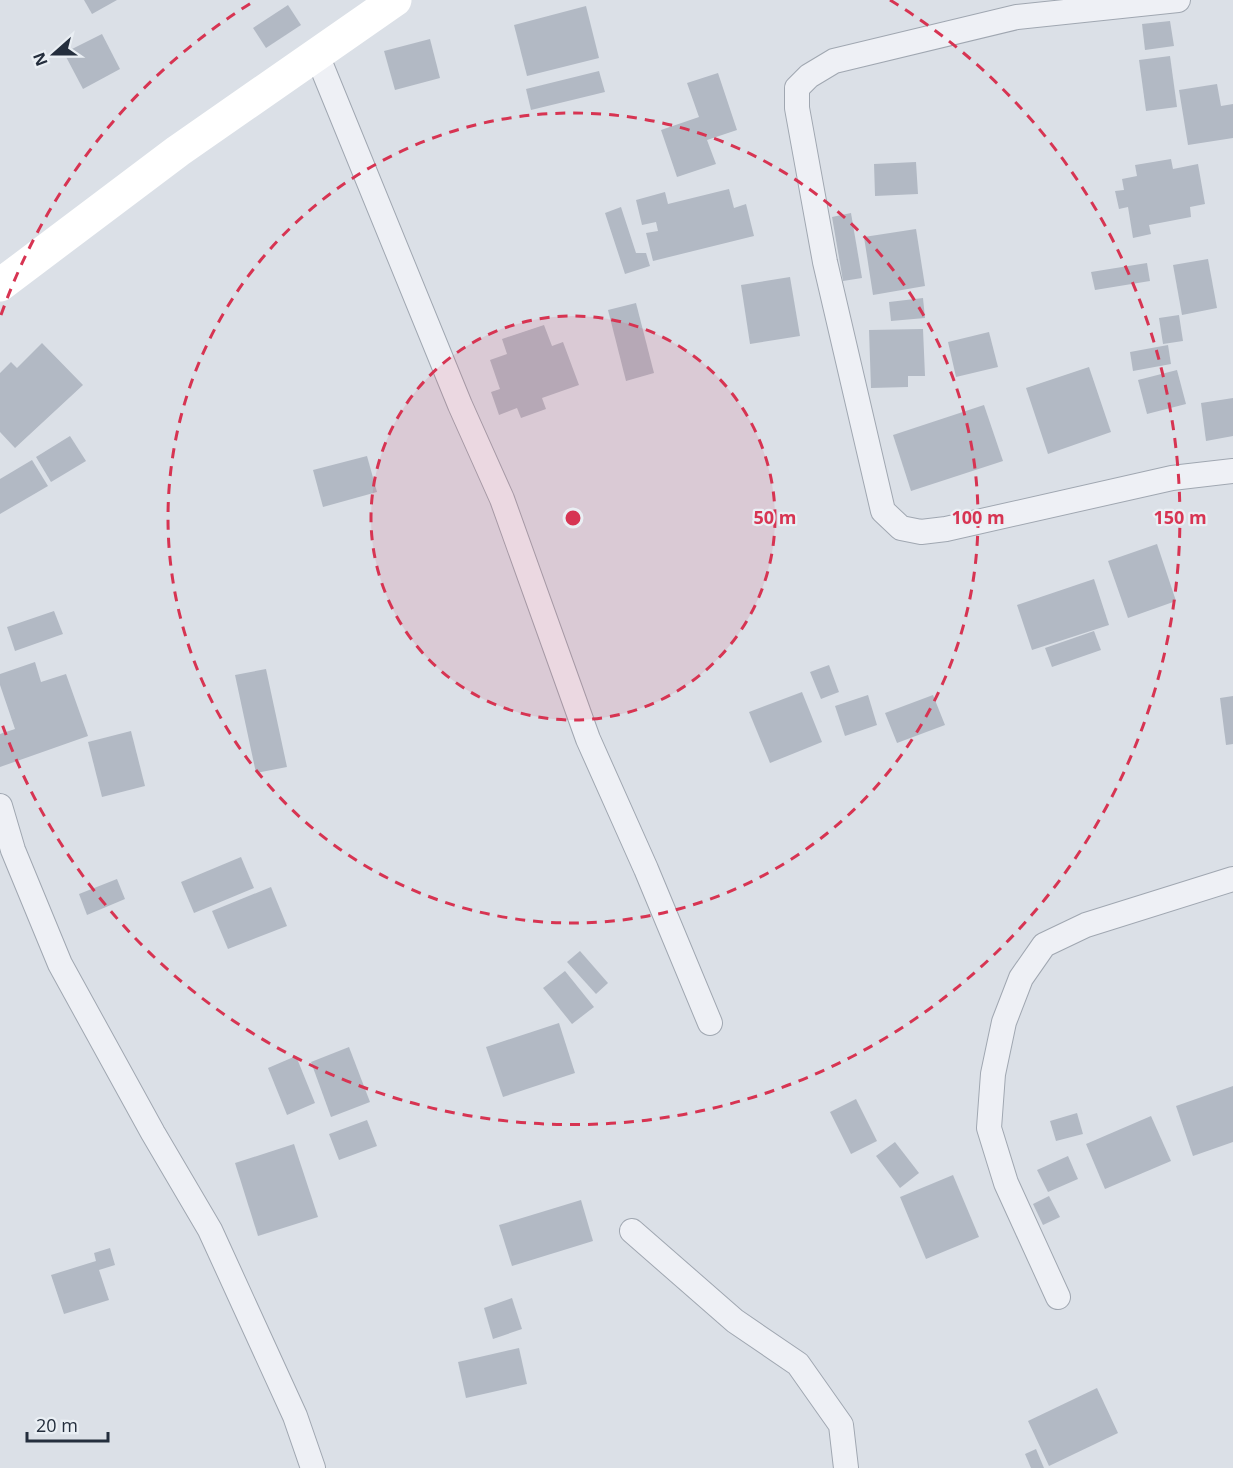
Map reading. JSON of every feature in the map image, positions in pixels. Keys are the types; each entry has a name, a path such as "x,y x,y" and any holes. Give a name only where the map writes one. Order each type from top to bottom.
{"main road":[{"path":"0,285 178,151 395,0"}],"street":[{"path":"1178,0 1017,17 834,61 809,76 797,88 797,108 825,262 883,511 901,528 921,532 946,529 1172,478 1233,471"},
{"path":"317,55 460,405 502,499 588,739 646,869 710,1023"},
{"path":"0,806 13,849 60,964 153,1133 210,1230 295,1416 314,1468"},
{"path":"1058,1297 1006,1183 989,1128 995,1064 1004,1022 1021,978 1044,945 1086,925 1233,879"},
{"path":"632,1231 735,1321 798,1364 841,1425 846,1468"}],"building":[{"path":"84,0 117,0 92,14"},
{"path":"288,5 301,25 266,48 253,28"},
{"path":"586,6 599,58 527,76 514,25"},
{"path":"1170,21 1174,46 1145,50 1142,24"},
{"path":"102,34 120,69 83,89 64,53"},
{"path":"430,39 440,78 395,90 384,51"},
{"path":"1170,56 1177,107 1146,111 1139,60"},
{"path":"599,71 605,92 531,110 526,89"},
{"path":"718,73 737,130 707,140 716,164 677,177 661,130 699,117 687,83"},
{"path":"1217,84 1221,106 1233,104 1233,138 1188,145 1179,90"},
{"path":"1171,159 1173,169 1198,164 1205,204 1190,207 1191,217 1149,225 1151,234 1133,238 1128,207 1119,209 1115,191 1124,190 1122,179 1137,176 1135,165"},
{"path":"916,162 918,194 875,196 874,164"},
{"path":"729,189 734,208 746,204 754,236 653,261 646,233 658,231 656,222 642,225 636,200 665,192 668,204"},
{"path":"621,207 636,253 646,253 650,266 625,274 605,213"},
{"path":"851,213 862,278 843,281 832,217"},
{"path":"916,229 925,286 873,295 864,237"},
{"path":"1208,259 1217,308 1182,315 1173,265"},
{"path":"1147,263 1150,281 1095,290 1091,272"},
{"path":"790,277 800,336 750,344 741,285"},
{"path":"923,298 925,318 891,321 889,302"},
{"path":"636,303 654,373 626,381 608,310"},
{"path":"1179,315 1183,341 1163,344 1159,318"},
{"path":"544,325 552,346 563,342 579,385 542,398 546,409 521,418 517,408 499,415 491,392 500,389 490,360 507,354 502,339"},
{"path":"923,329 925,376 908,376 908,387 871,388 869,330"},
{"path":"989,332 998,367 956,377 948,342"},
{"path":"42,343 83,385 15,448 0,432 0,373 11,362 17,368"},
{"path":"1168,345 1171,364 1133,371 1130,352"},
{"path":"1089,367 1111,432 1048,454 1026,388"},
{"path":"1177,370 1186,404 1147,414 1138,380"},
{"path":"1233,398 1233,436 1206,441 1201,403"},
{"path":"984,405 1003,461 911,491 893,435"},
{"path":"70,436 86,461 51,482 36,457"},
{"path":"367,456 377,492 323,507 313,470"},
{"path":"32,460 48,486 0,514 0,479"},
{"path":"1157,544 1176,601 1128,618 1108,561"},
{"path":"1094,579 1109,625 1032,650 1017,605"},
{"path":"54,611 63,634 15,651 7,627"},
{"path":"1094,631 1101,650 1052,667 1045,648"},
{"path":"35,662 41,682 66,674 88,736 0,767 0,734 15,729 0,685 0,674"},
{"path":"829,665 839,692 821,699 810,672"},
{"path":"266,669 287,767 256,773 235,675"},
{"path":"802,692 822,742 770,763 749,712"},
{"path":"868,695 877,725 845,736 835,706"},
{"path":"933,695 945,725 897,743 885,713"},
{"path":"1233,696 1233,744 1226,745 1220,698"},
{"path":"131,731 145,786 102,797 88,742"},
{"path":"241,857 254,888 194,913 181,882"},
{"path":"117,879 125,899 87,915 79,894"},
{"path":"271,887 287,926 228,949 212,911"},
{"path":"580,951 608,983 596,994 567,962"},
{"path":"565,971 594,1007 572,1024 543,988"},
{"path":"559,1023 575,1073 503,1097 486,1047"},
{"path":"349,1047 370,1102 331,1117 311,1062"},
{"path":"296,1056 315,1103 287,1115 268,1068"},
{"path":"1233,1086 1233,1142 1193,1156 1176,1106"},
{"path":"856,1099 877,1141 851,1154 830,1112"},
{"path":"1077,1113 1083,1134 1056,1141 1050,1121"},
{"path":"1151,1116 1171,1161 1105,1189 1086,1144"},
{"path":"367,1120 377,1146 339,1160 329,1134"},
{"path":"895,1142 919,1173 900,1188 876,1156"},
{"path":"294,1144 318,1217 258,1236 235,1163"},
{"path":"1068,1156 1078,1179 1048,1192 1037,1170"},
{"path":"953,1175 979,1237 926,1259 900,1197"},
{"path":"1049,1196 1060,1217 1043,1225 1033,1204"},
{"path":"581,1200 593,1241 512,1266 499,1225"},
{"path":"110,1248 115,1265 99,1270 109,1300 64,1314 51,1275 96,1261 94,1253"},
{"path":"512,1298 522,1329 493,1339 484,1308"},
{"path":"519,1348 527,1384 466,1398 458,1362"},
{"path":"1097,1388 1118,1433 1049,1466 1028,1421"},
{"path":"1036,1449 1044,1468 1031,1468 1025,1454"}]}
